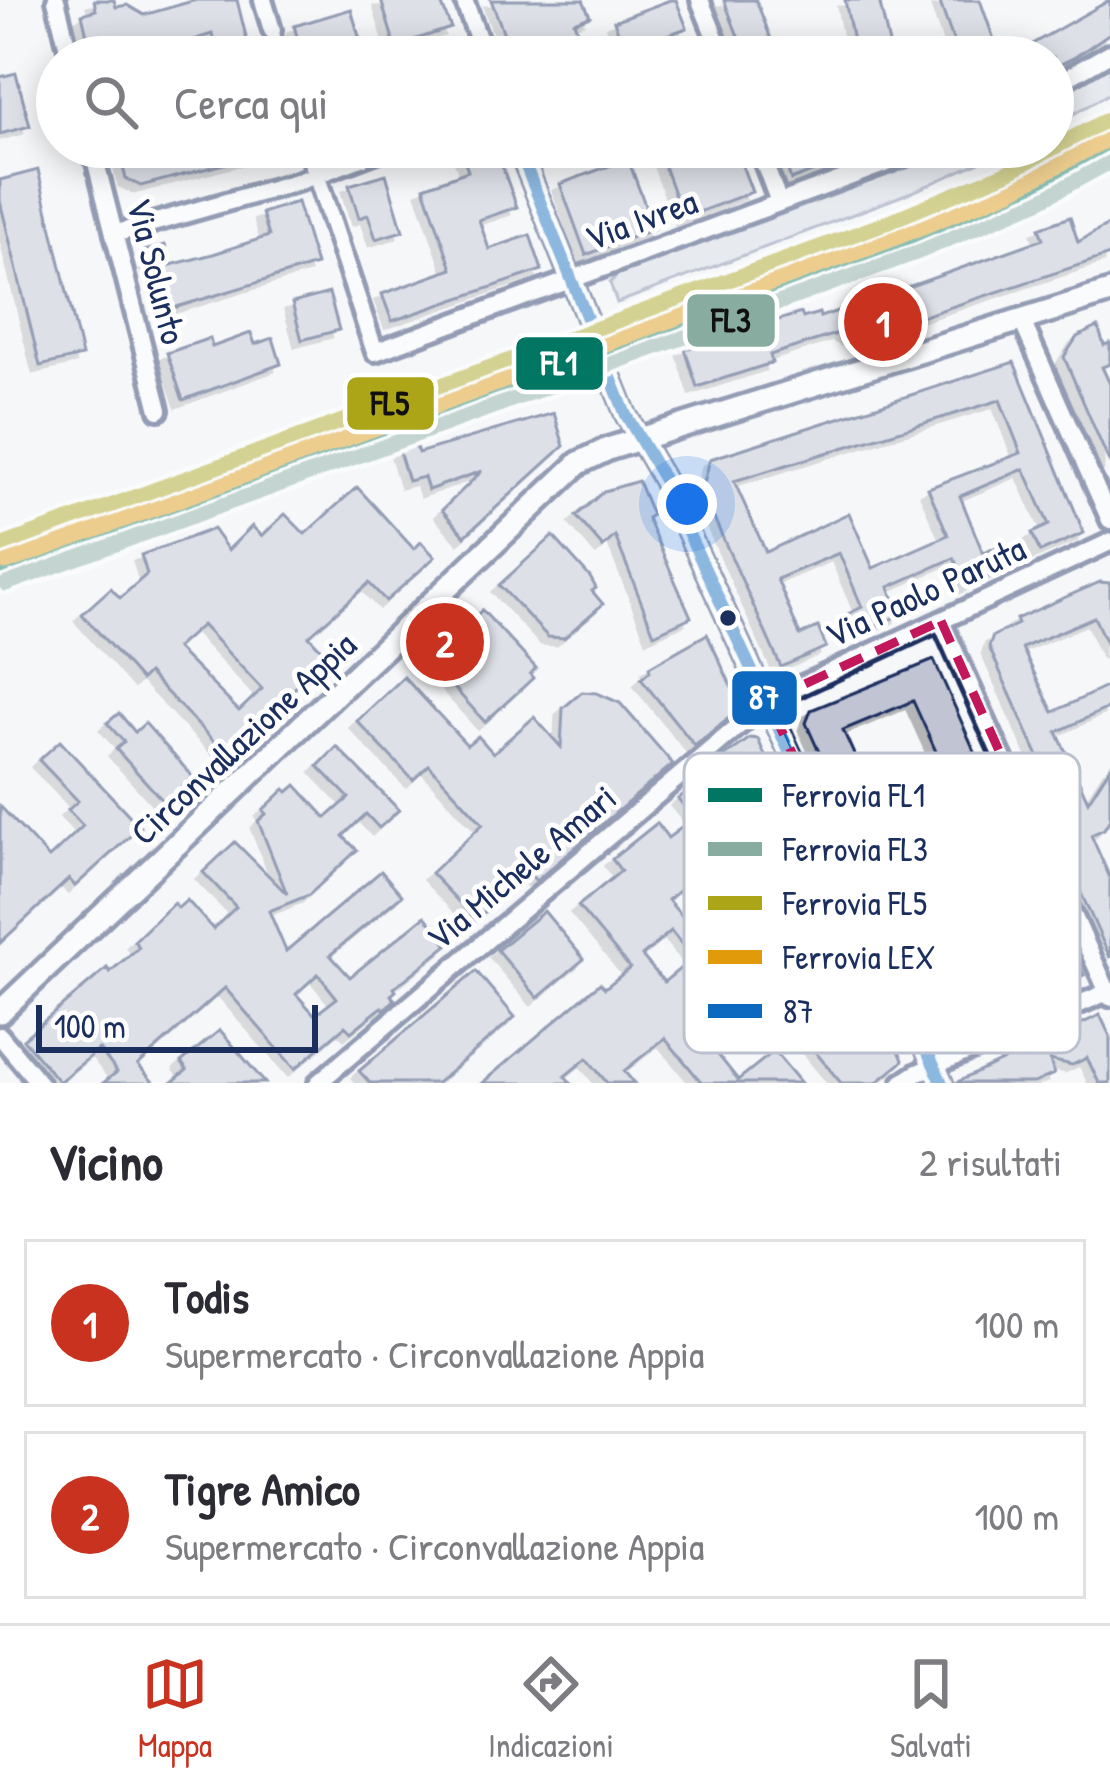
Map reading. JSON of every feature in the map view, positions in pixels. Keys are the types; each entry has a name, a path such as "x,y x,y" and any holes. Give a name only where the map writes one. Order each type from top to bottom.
{"street":[{"path":"56,0 65,36"},
{"path":"263,0 274,36"},
{"path":"464,0 477,36"},
{"path":"700,0 714,36"},
{"path":"1074,73 1110,52"},
{"name":"Via Solunto","path":"97,168 159,410"},
{"path":"313,168 315,174"},
{"path":"114,234 332,168"},
{"path":"526,168 609,373 792,753"},
{"path":"766,168 779,202"},
{"name":"Via Ivrea","path":"315,174 375,352 573,286 872,168"},
{"path":"640,439 1110,292"},
{"path":"1022,321 1110,520"},
{"name":"Circonvallazione Appia","path":"0,1012 583,461 640,439"},
{"name":"Via Paolo Paruta","path":"768,701 1110,542"},
{"path":"941,620 1000,753"},
{"name":"Via Michele Amari","path":"707,753 768,701"},
{"name":"Via Michele Amari","path":"318,1083 684,772"},
{"path":"1080,930 1109,993 1080,1007"},
{"path":"0,1036 39,1083"},
{"path":"902,1083 938,1074 982,1053"}],"highlighted area":[{"path":"941,621 1038,838 867,915 768,701"}],"shaded area":[{"path":"1110,58 1110,93 1074,114 1074,80"},
{"path":"885,168 966,168 617,303 610,283 624,267"}],"building":[{"path":"94,0 114,0 116,7 127,5 144,15 196,0 237,0 246,36 87,36 82,14 96,10"},
{"path":"381,0 440,0 451,28 426,36 392,36"},
{"path":"491,0 583,0 590,16 574,22 579,36 505,36"},
{"path":"676,0 687,28 664,36 620,36 614,21"},
{"path":"724,0 756,0 770,36 738,36"},
{"path":"845,0 879,0 887,36 852,36"},
{"path":"939,0 980,0 993,36 952,36"},
{"path":"1110,0 1110,33 1075,57 1074,36 1046,36"},
{"path":"351,9 359,36 297,36 294,26"},
{"path":"16,73 30,126 0,134 0,77"},
{"path":"123,168 209,168 141,186 126,179"},
{"path":"503,168 517,207 479,220 489,249 530,235 542,270 392,321 382,294 452,269 424,187 468,171"},
{"path":"604,168 631,168 654,229 586,255 560,184"},
{"path":"665,168 743,168 752,192 683,218"},
{"path":"787,168 822,168 791,180"},
{"path":"38,170 82,356 40,366 0,201 0,180"},
{"path":"386,174 403,231 376,239 368,215 359,218 349,185"},
{"path":"297,202 316,265 170,309 159,270 150,272 144,251 165,245 171,265 213,254 269,236 262,213"},
{"path":"1070,217 1078,242 1110,224 1110,255 902,323 848,338 839,333 770,355 772,363 697,387 685,349 801,313 803,318 819,313 820,317 1043,239 1039,228"},
{"path":"329,293 339,330 302,340 292,303"},
{"path":"1098,327 1104,345 1110,343 1110,364 1102,367 1110,384 1110,464 1064,357 1077,337"},
{"path":"251,333 255,344 273,338 281,364 183,400 167,353 210,338 212,347"},
{"path":"1014,362 1084,533 1040,552 1032,533 1049,525 1024,469 960,496 983,553 1000,546 1009,567 966,586 954,558 889,587 900,615 857,634 848,614 862,607 839,553 777,579 800,635 818,627 826,647 781,667 699,485 704,483 710,459","holes":["1000,400 1021,453 928,488 948,535 873,568 849,513 766,552 734,481"]},
{"path":"554,413 564,446 465,536 442,510 482,471 428,490 424,477 408,481 399,451 416,446 418,453"},
{"path":"638,481 652,515 647,518 691,617 654,634 615,536 603,547 576,516 604,491"},
{"path":"357,487 414,549 421,542 435,557 386,601 369,583 309,636 329,658 223,751 148,673 141,680 82,614 111,588 120,598 147,574 141,555 213,529 228,550 252,526 262,536 285,514 305,534","holes":["202,625 262,689 239,711 176,648"]},
{"path":"553,536 590,577 596,588 592,591 603,604 564,638 548,637 499,585"},
{"path":"1100,582 1110,583 1110,652 1094,617 1022,648 1053,712 1110,685 1110,707 1057,732 1066,753 1037,753 989,647 993,636 1018,624 1016,619"},
{"path":"482,610 536,668 530,674 533,678 485,722 429,660 435,655 429,649 471,611 476,616"},
{"path":"707,634 741,707 695,746 641,679 649,667"},
{"path":"934,660 975,753 937,753 913,701 843,730 853,753 819,753 806,723 811,710"},
{"path":"404,677 467,745 478,736 493,753 534,717 561,747 563,708 582,692 597,693 620,703 673,764 536,881 528,872 476,920 431,873 483,824 429,765 413,780 357,721"},
{"path":"119,713 135,732 145,723 193,777 165,803 116,749 124,742 107,723"},
{"path":"750,738 758,739 764,753 729,753"},
{"path":"60,741 140,827 75,886 69,879 0,943 0,806 49,858 83,826 68,810 78,801 39,760"},
{"path":"337,747 399,810 379,828 366,814 343,836 357,850 309,895 269,911 286,951 381,871 402,895 330,955 350,977 425,916 448,945 394,988 395,1000 384,1009 351,1032 345,1026 295,1069 225,988 138,1065 154,1083 103,1083 117,1072 99,1049 59,1082 23,1039 139,947 134,941 174,903 178,908 187,900 213,929 236,907 203,872 235,842 287,894 258,821 285,789 288,792 296,785 326,818 349,798 318,766","holes":["318,974 337,998 315,1015 296,994"]},
{"path":"1110,767 1110,819 1104,829 1091,835 1110,878 1110,958 1080,891 1080,783 1088,801"},
{"path":"657,823 668,838 684,826 684,886 668,900 684,919 684,947 671,931 642,956 664,982 684,965 684,1053 717,1053 738,1080 776,1053 801,1083 702,1083 665,1038 624,1071 634,1083 607,1083 587,1058 565,1076 571,1083 482,1083 600,983 605,988 630,968 578,906 621,871 612,859"},
{"path":"544,911 584,959 538,998 497,950"},
{"path":"476,971 515,1017 437,1083 370,1083 359,1071"},
{"path":"1100,1015 1110,1036 1110,1083 1099,1083 1087,1058 1072,1065 1050,1060 1054,1074 1034,1083 955,1083 1019,1053 1080,1053 1080,1024"},
{"path":"220,1030 265,1083 171,1083 187,1070 181,1062"},
{"path":"816,1053 900,1053 901,1063 876,1083 841,1083"}],"rail line":[{"name":"FL5","path":"1074,137 1110,118"},
{"name":"LEX","path":"1074,157 1110,138"},
{"name":"FL1","path":"1074,161 1110,141"},
{"name":"FL3","path":"6,584 916,253 1039,201 1110,162"},
{"name":"FL5","path":"0,546 880,225 1015,168"},
{"name":"LEX","path":"6,563 886,242 1054,168"},
{"name":"FL1","path":"0,567 910,236 1061,168"}],"transit line":[{"name":"87","path":"526,168 626,415 664,480 790,753"},
{"name":"87","path":"928,1053 942,1083"}],"place":[{"name":"Todis","path":"883,322"},
{"name":"Tigre Amico","path":"445,642"}]}
